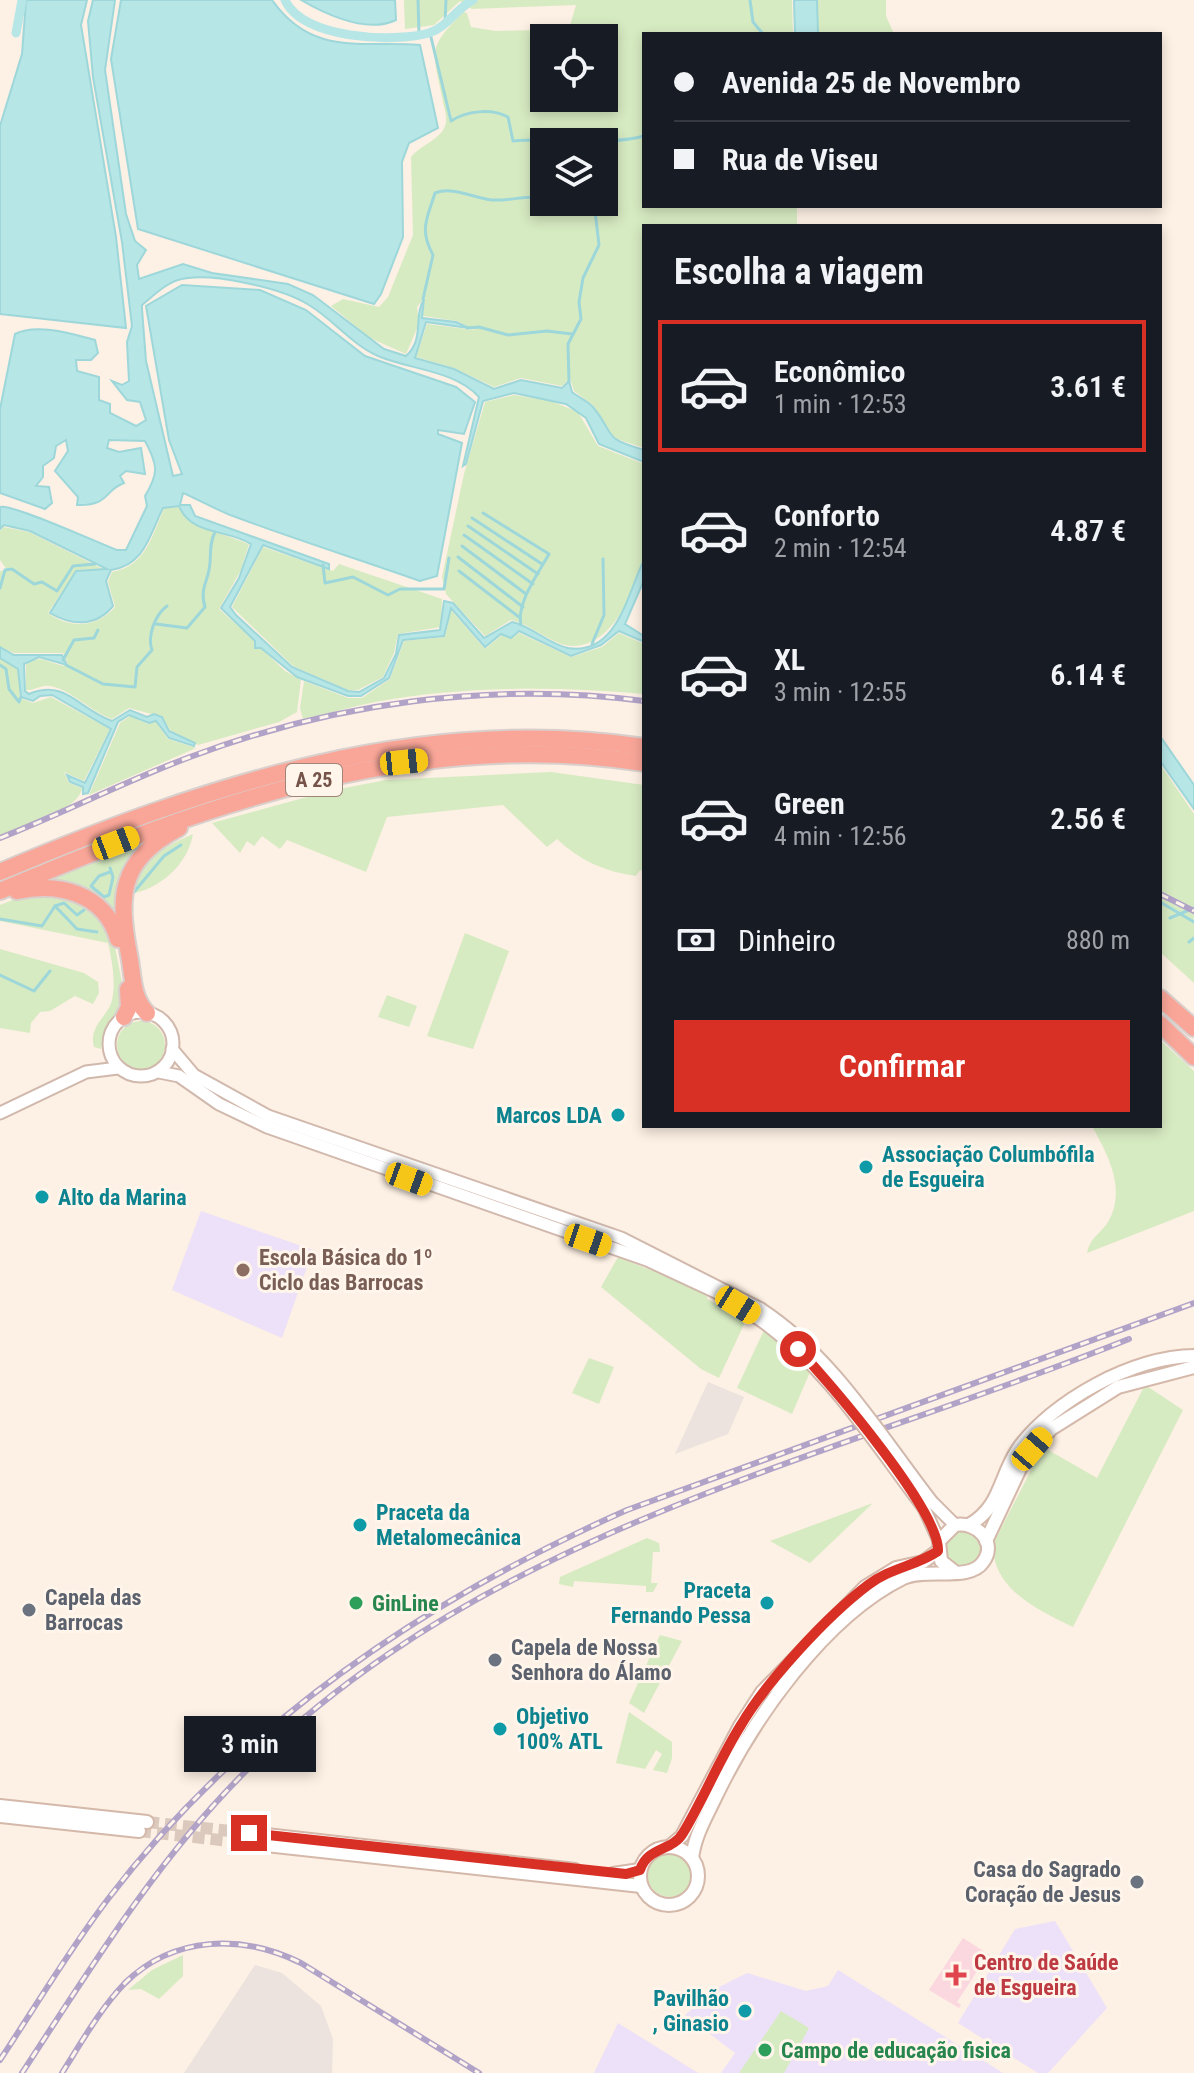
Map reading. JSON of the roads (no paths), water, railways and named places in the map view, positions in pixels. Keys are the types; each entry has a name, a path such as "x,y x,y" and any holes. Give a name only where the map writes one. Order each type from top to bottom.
{"highway":[{"name":"A 25","path":"0,872 168,806 331,758 470,740 546,738 642,747"},
{"name":"A 25","path":"0,893 101,849 211,810 335,775 404,762 473,755 545,755 642,763"},
{"path":"147,1013 136,996 122,915 123,890 133,867 145,851 211,810"},
{"path":"0,893 48,886 75,892 100,908 110,919 121,949 130,998 124,1017"},
{"path":"1162,1000 1194,1028"},
{"path":"1162,1026 1194,1057"}],"main road":[{"path":"640,1870 605,1874 244,1837 641,1886 658,1903 683,1902 697,1882 692,1858 695,1837 714,1786 762,1692 812,1639 879,1577 923,1562 962,1525 991,1508 1010,1464 1024,1442 1064,1405 1122,1374 1181,1356 1194,1356"},
{"path":"986,1541 1024,1460 1051,1429 1118,1387 1194,1367"},
{"path":"641,1886 640,1870 650,1853 669,1847 682,1836 772,1698 876,1592 907,1576 969,1573 983,1563 987,1553 986,1541 978,1529 962,1525"},
{"path":"939,1546 945,1566 955,1572"},
{"path":"0,1806 143,1827 0,1816"},
{"path":"669,1847 692,1858"}],"street":[{"path":"86,1072 108,1050 112,1028 124,1017 147,1013 167,1026 172,1049 194,1075 268,1116 621,1238 759,1313"},
{"path":"159,1072 172,1049"},
{"path":"108,1050 118,1068"},
{"path":"0,1113 86,1072 118,1068 134,1076 159,1072 179,1076 219,1104 289,1136 647,1260 782,1322 827,1366 928,1505 939,1546"},
{"path":"928,1505 962,1525"}],"water":[{"path":"26,0 87,0 81,25 116,237 126,328 0,314 0,126 22,54"},
{"path":"93,0 115,0 105,70 126,214 135,241 146,250 137,265 139,279 183,264 212,273 288,284 313,295 384,349 406,356 415,342 424,299 422,318 456,322 469,328 426,322 415,358 454,369 494,389 521,380 562,388 569,381 572,392 593,407 615,438 642,449 642,461 599,444 586,418 566,404 514,393 483,401 463,466 479,397 469,388 445,376 378,356 359,345 309,305 281,293 226,279 191,278 173,282 142,305 146,361 173,476 182,474 169,440 146,306 182,285 260,290 306,310 365,356 456,387 475,402 464,434 438,430 438,434 462,443 437,576 420,581 233,516 183,493 180,505 190,505 195,516 329,564 329,569 263,545 230,607 236,615 292,667 348,691 359,692 384,678 396,654 399,635 440,630 444,601 453,603 484,638 512,622 568,648 585,648 599,642 619,619 642,565 642,585 625,624 642,635 642,641 619,631 601,645 571,656 519,631 511,638 501,634 485,647 451,608 444,636 403,640 389,678 361,696 348,696 297,677 261,648 255,648 255,641 221,608 239,578 251,544 201,527 185,516 179,506 163,508 139,555 132,562 111,570 106,581 113,606 106,613 91,621 75,622 50,613 76,571 107,569 30,531 4,525 0,529 0,507 37,517 117,550 126,550 147,506 145,496 155,475 152,456 145,441 109,440 107,448 119,452 141,448 145,474 126,471 120,476 124,483 101,500 77,505 78,497 55,471 68,451 66,440 56,446 54,458 43,466 43,477 36,486 49,487 52,503 45,509 0,493 0,409 15,334 44,329 95,340 98,353 91,360 76,360 77,371 99,377 99,400 110,404 110,413 136,426 146,420 140,402 127,400 112,381 122,385 129,381 127,342 132,326 122,242 93,77 88,21"},
{"path":"121,0 272,0 304,31 322,38 359,44 420,45 438,128 409,143 402,162 403,237 381,294 374,304 138,229 111,59"},
{"path":"301,0 395,0 396,20 385,24 360,24 335,17"},
{"path":"794,0 817,0 818,32 795,32"},
{"path":"0,647 14,655 62,655 67,665 39,657 24,664 25,691 29,694 53,690 112,721 130,710 147,717 154,714 162,717 169,731 195,743 194,746 169,738 156,721 149,723 129,715 118,722 88,793 83,794 83,787 70,782 67,775 85,783 111,729 52,695 40,696 33,701 21,697 18,669 0,658"},
{"path":"1162,739 1194,785 1194,809 1162,764"}],"waterway":[{"path":"16,33 22,0"},
{"path":"285,0 295,13 329,30 394,38 429,33 473,0"},
{"path":"418,0 419,34"},
{"path":"445,22 446,0"},
{"path":"750,0 753,22 761,32"},
{"path":"430,33 451,121 479,112 501,114 508,117 513,141 598,141 642,136"},
{"path":"423,299 433,255 425,231 435,193 456,192 492,200 530,197"},
{"path":"569,382 568,344 581,319 579,302 583,278 599,245 596,216"},
{"path":"467,328 479,327 508,335 547,331 572,334"},
{"path":"483,513 549,554 525,598 521,625"},
{"path":"472,518 542,564"},
{"path":"468,526 538,574"},
{"path":"156,624 187,628 205,607 203,592 215,532"},
{"path":"464,535 533,584"},
{"path":"462,546 526,594"},
{"path":"458,557 523,607"},
{"path":"323,565 325,583 353,577 388,595 400,589 444,589 449,558"},
{"path":"592,644 604,615 603,559"},
{"path":"0,588 5,570 12,569 34,584 42,582 57,591 73,566 95,564"},
{"path":"459,571 519,617"},
{"path":"66,665 103,684 135,687 137,667 152,650 153,626 167,606"},
{"path":"63,660 74,640 94,638 98,630"},
{"path":"0,665 6,669 9,689 19,702 21,697"},
{"path":"134,892 164,856 181,845"},
{"path":"110,868 113,877 109,895 104,897 91,886 99,876 110,872"},
{"path":"55,906 64,903 77,915 84,910"},
{"path":"1162,903 1194,922"},
{"path":"0,919 42,926 55,906 77,929 97,932"},
{"path":"1170,918 1194,908"},
{"path":"1189,942 1194,938"},
{"path":"0,975 34,991 50,971"}],"tunnel":[{"path":"147,1822 249,1833"},
{"path":"139,1831 239,1842"}],"railway":[{"path":"0,838 190,757 244,738 356,710 414,701 529,694 587,695 642,701"},
{"path":"1162,895 1194,911"},
{"path":"0,2060 94,1918 161,1835 218,1776 278,1722 410,1626 480,1584 627,1510 1194,1303"},
{"path":"22,2073 124,1918 210,1809 242,1775 337,1691 439,1621 548,1562 661,1512 1129,1339"},
{"path":"62,2073 91,2026 125,1983 144,1967 165,1956 210,1944 256,1947 301,1963 479,2073"}],"place":[{"name":"Marcos LDA","path":"618,1115"},
{"name":"Associação Columbófila de Esgueira","path":"866,1167"},
{"name":"Alto da Marina","path":"42,1197"},
{"name":"Escola Básica do 1º Ciclo das Barrocas","path":"243,1270"},
{"name":"Praceta da Metalomecânica","path":"360,1525"},
{"name":"GinLine","path":"356,1603"},
{"name":"Praceta Fernando Pessa","path":"767,1603"},
{"name":"Capela das Barrocas","path":"29,1610"},
{"name":"Capela de Nossa Senhora do Álamo","path":"495,1660"},
{"name":"Objetivo 100% ATL","path":"500,1729"},
{"name":"Casa do Sagrado Coração de Jesus","path":"1137,1882"},
{"name":"Centro de Saúde de Esgueira","path":"956,1975"},
{"name":"Pavilhão , Ginasio","path":"745,2011"},
{"name":"Campo de educação fisica","path":"765,2050"}]}
